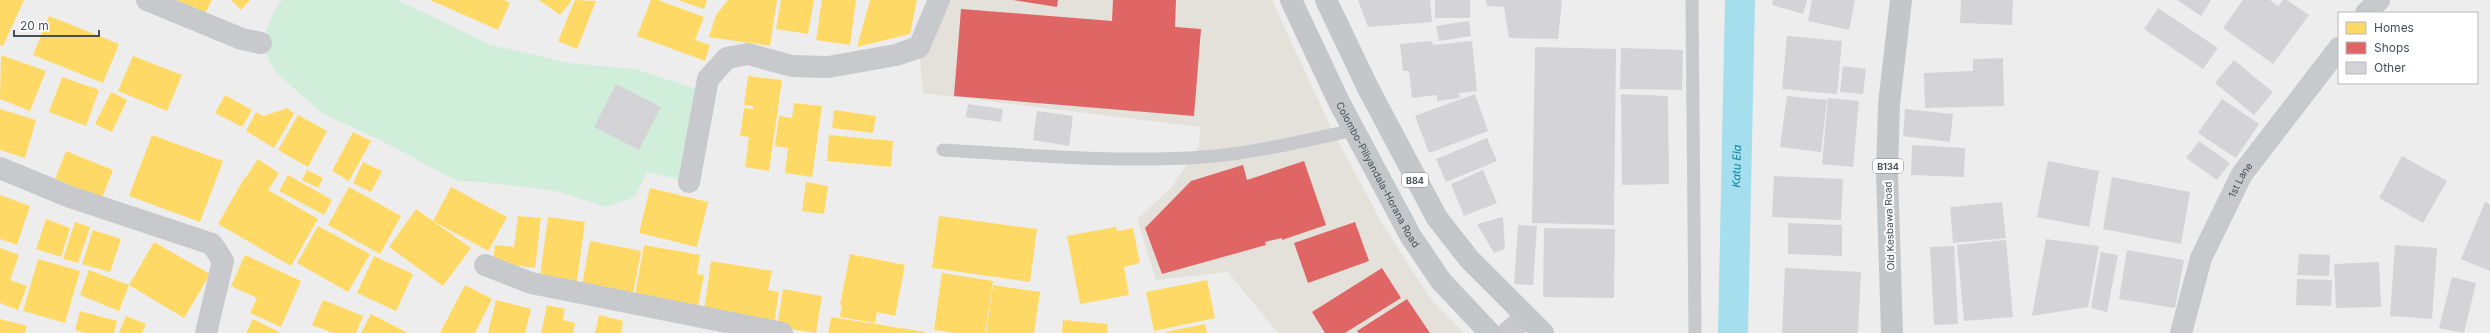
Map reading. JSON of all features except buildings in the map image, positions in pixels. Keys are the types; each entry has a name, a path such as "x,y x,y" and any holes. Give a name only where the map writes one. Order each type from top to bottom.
{"main road":[{"name":"Colombo-Piliyandala-Horana Road","path":"1291,0 1354,130 1410,236 1441,281 1490,333"},
{"name":"B84","path":"1326,0 1368,88 1437,218 1470,260 1543,333"},
{"name":"Old Kesbawa Road","path":"1892,333 1887,173 1889,104 1901,0"}],"street":[{"path":"146,0 242,39 261,43"},
{"path":"689,182 708,79 727,58 748,54 792,66 828,67 896,55 919,47 939,0"},
{"path":"2367,12 2379,0"},
{"name":"1st Lane","path":"2181,333 2201,258 2242,174 2338,49"},
{"path":"0,168 70,197 212,244 223,261 206,333"},
{"path":"485,265 531,283 782,333"},
{"path":"1507,333 1526,317"}],"lane":[{"path":"1692,0 1695,333"},
{"path":"944,150 1120,159 1205,157 1272,148 1354,130"}],"shaded area":[{"path":"939,0 1272,0 1333,132 1383,225 1430,298 1464,333 1278,333 1228,272 1156,280 1137,219 1171,188 1199,147 1200,127 923,93 919,47"}],"green space":[{"path":"284,0 398,0 488,44 569,63 635,69 706,92 689,182 647,172 635,197 606,207 556,191 480,182 457,181 382,141 322,113 275,72 261,43 278,3"}],"waterway":[{"name":"Katu Ela","path":"1733,333 1740,0"}]}
